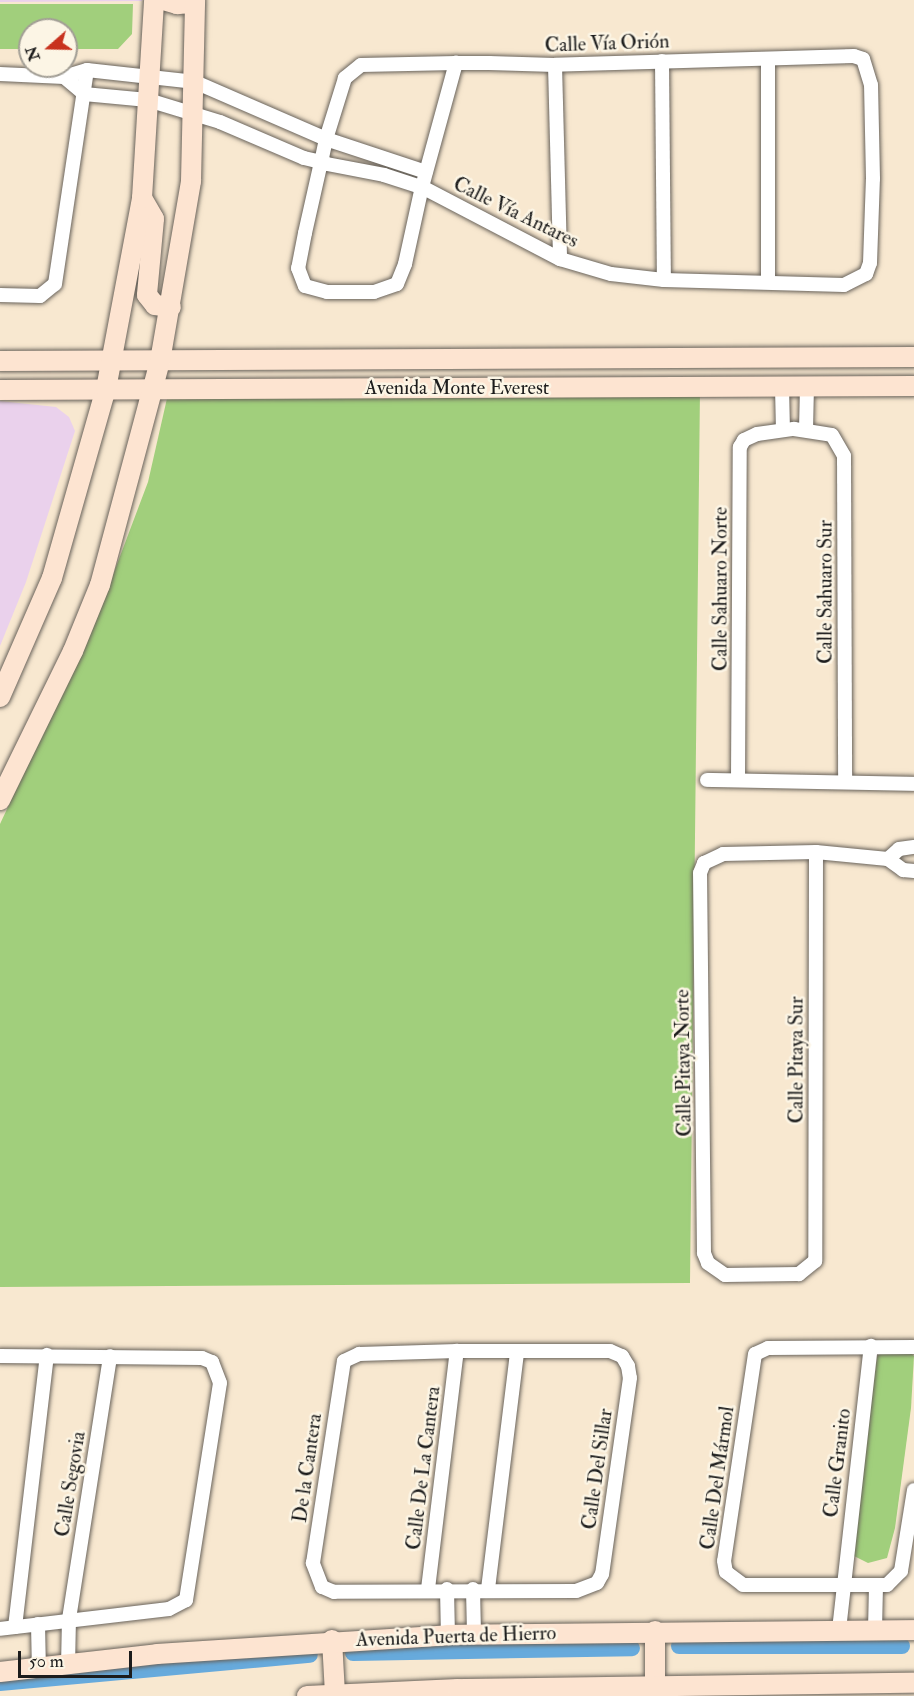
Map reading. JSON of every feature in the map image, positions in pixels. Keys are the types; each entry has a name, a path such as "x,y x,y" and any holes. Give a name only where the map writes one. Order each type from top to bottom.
{"street":[{"path":"0,696 52,578 106,389 142,198 154,0"},
{"path":"0,800 74,651 100,585 160,361 191,181 195,82 195,2 177,4 163,0"},
{"name":"Calle Vía Orión","path":"326,139 345,78 352,69 361,65 456,63 555,65 854,56 863,59 871,85 873,179 870,263 866,274"},
{"path":"768,60 768,282"},
{"path":"662,61 664,280"},
{"path":"326,139 298,268 305,286 327,292 374,292 396,284 405,264 422,187 456,63"},
{"path":"555,65 560,259"},
{"path":"0,295 40,296 49,292 55,284 87,70"},
{"path":"78,72 87,70 150,74 195,82 326,139 426,172"},
{"path":"0,74 18,75"},
{"path":"66,78 84,94"},
{"name":"Calle Vía Antares","path":"84,94 148,99 194,112 321,162 422,187 560,259 611,274 664,280 844,285 866,274"},
{"path":"142,198 154,219 147,295 155,305 171,307"},
{"name":"Avenida Monte Everest","path":"0,361 914,357"},
{"path":"784,358 782,387 794,430"},
{"name":"Avenida Monte Everest","path":"0,390 914,386"},
{"path":"794,430 807,387"},
{"name":"Calle Sahuaro Norte","path":"738,780 740,447 749,436 794,430"},
{"name":"Calle Sahuaro Sur","path":"794,430 832,435 844,456 844,780"},
{"path":"706,780 844,780 914,784"},
{"path":"888,859 899,849 914,848"},
{"path":"816,852 888,859 903,870 914,871"},
{"name":"Calle Pitaya Norte","path":"715,1271 704,1253 700,873 712,856 816,852"},
{"name":"Calle Pitaya Sur","path":"715,1271 725,1275 799,1274 812,1267 816,1254 816,852"},
{"name":"Calle Granito","path":"839,1630 841,1586 871,1346"},
{"name":"Calle Del Mármol","path":"876,1587 743,1585 733,1581 724,1561 755,1354 768,1348 914,1347"},
{"name":"Calle Del Sillar","path":"322,1587 334,1592 428,1589 576,1591 597,1583 602,1574 630,1378 622,1356 610,1351 457,1351 351,1356"},
{"name":"Calle De La Cantera","path":"428,1589 457,1351"},
{"path":"488,1589 517,1352"},
{"name":"Calle Segovia","path":"15,1627 47,1355"},
{"path":"0,1356 202,1358 212,1362 218,1371 218,1395 186,1599 169,1609 69,1619 0,1629"},
{"name":"Calle Segovia","path":"68,1666 69,1619 110,1356"},
{"name":"De la Cantera","path":"322,1587 313,1563 340,1370 351,1356"},
{"path":"875,1630 876,1587 896,1580 901,1571 914,1490"},
{"path":"447,1589 448,1635"},
{"path":"473,1589 474,1634"},
{"path":"38,1624 39,1670"},
{"path":"655,1630 655,1685"},
{"name":"Avenida Puerta de Hierro","path":"0,1672 39,1670 157,1654 332,1640 655,1630 914,1630"},
{"path":"332,1640 335,1694"},
{"path":"307,1696 655,1685 878,1690 914,1683"}],"shaded area":[{"path":"0,0 142,0 142,1 0,2"},
{"path":"0,401 56,407 69,417 75,431 26,582 0,646"}],"green space":[{"path":"0,4 133,4 132,34 118,49 78,49 78,18 18,18 18,49 0,49"},
{"path":"700,390 690,1283 0,1287 0,824 99,612 148,482 168,394"},
{"path":"905,1347 914,1356 911,1408 895,1528 887,1558 868,1563 852,1555 877,1357 883,1348"}],"waterway":[{"path":"679,1646 902,1646"},
{"path":"353,1653 632,1648"},
{"path":"0,1683 310,1655"}]}
